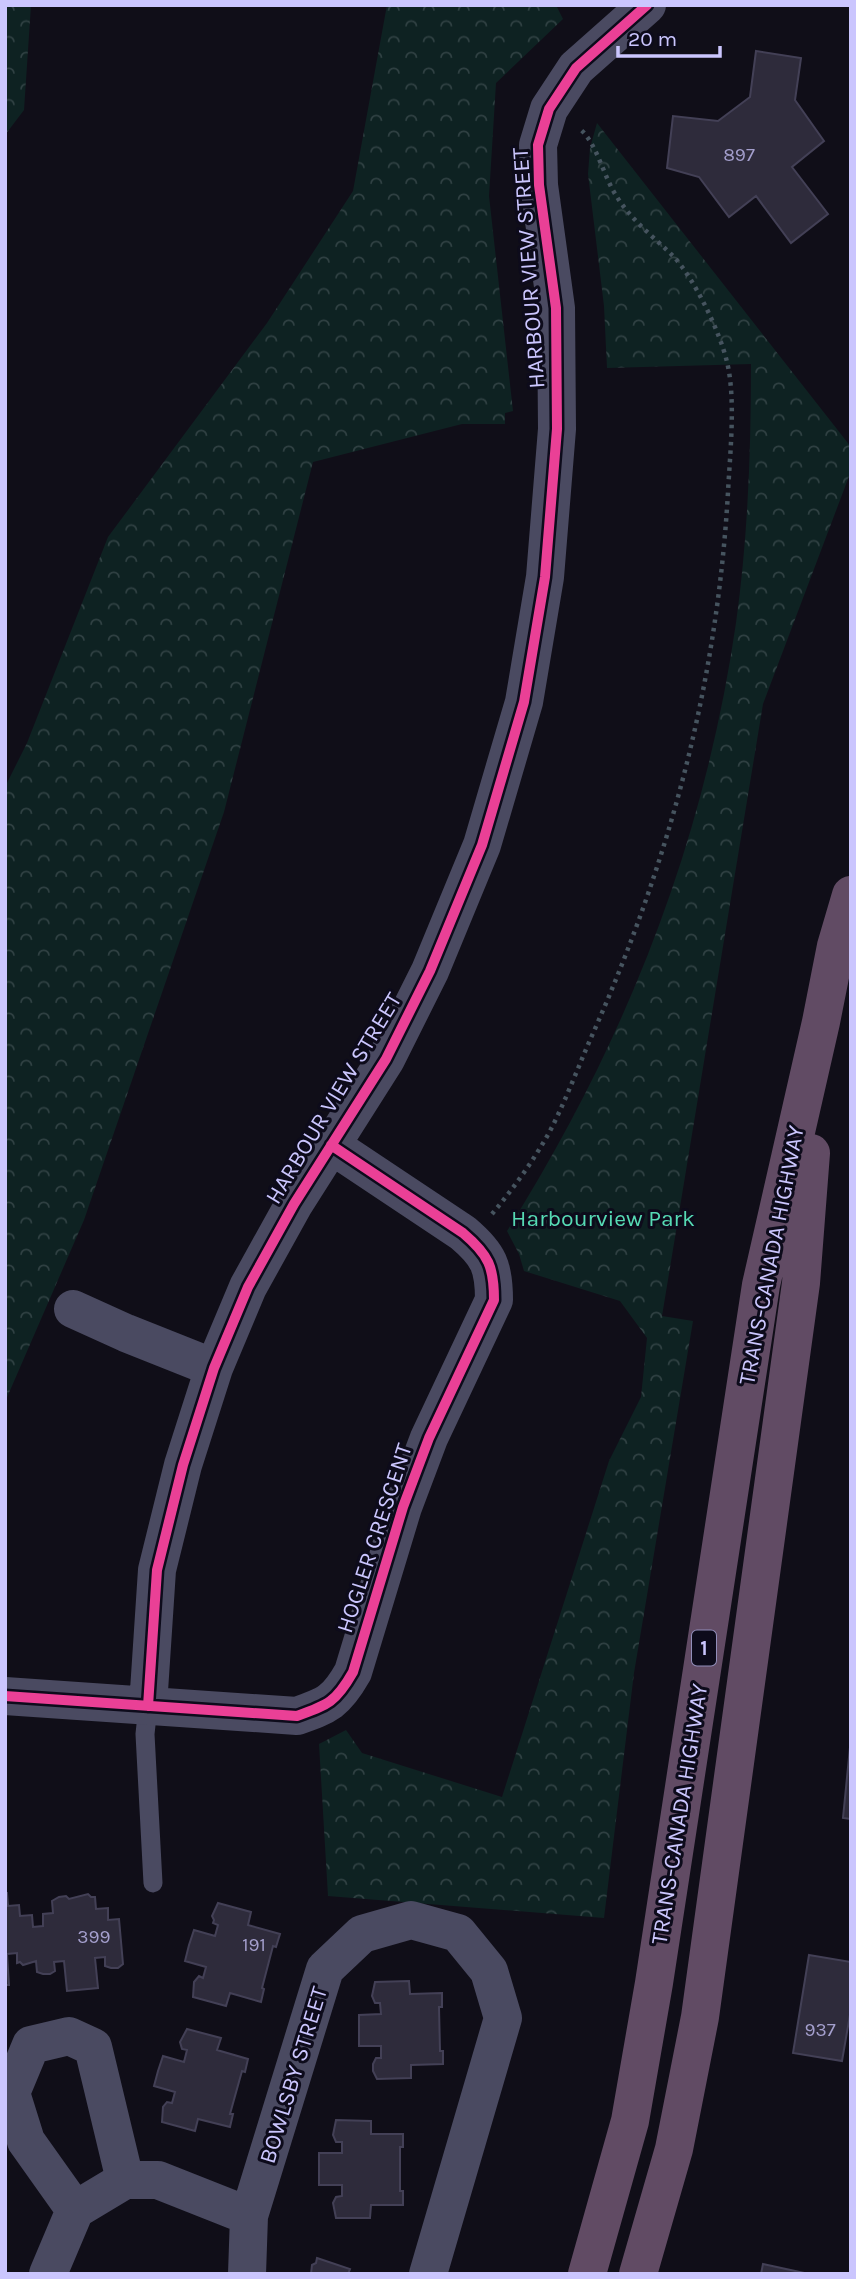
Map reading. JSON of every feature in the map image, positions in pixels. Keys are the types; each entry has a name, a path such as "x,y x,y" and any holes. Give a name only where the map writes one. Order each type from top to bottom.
{"highway":[{"name":"TRANS-CANADA HIGHWAY","path":"587,2274 630,2121 654,1983 761,1285 836,946 851,895"},
{"name":"TRANS-CANADA HIGHWAY","path":"638,2274 674,2149 700,2017 801,1283 821,1022"}],"street":[{"name":"HARBOUR VIEW STREET","path":"148,1706 158,1570 183,1465 214,1368 248,1287 294,1204 386,1059 430,971 482,845 524,702 545,577 557,429 556,307 539,185 538,145 548,108 608,18 647,5"},
{"name":"HOGLER CRESCENT","path":"5,1696 297,1716 325,1706 341,1692 353,1672 403,1507 429,1438 494,1300 494,1274 482,1251 471,1240 331,1145"},
{"path":"73,1309 126,1334 214,1368"},
{"name":"BOWLSBY STREET","path":"247,2274 249,2216 325,1969 362,1934 411,1920 458,1933 489,1971 503,2018 428,2274"},
{"path":"75,2210 26,2140 11,2093 31,2045 69,2036 93,2047 125,2180"},
{"path":"48,2274 75,2210 125,2180 158,2180 249,2216"}],"lane":[{"path":"148,1706 145,1734 153,1883"}],"path":[{"path":"471,1240 522,1175 550,1131 640,921 686,774 716,615 725,539 731,381 727,359 701,297 689,276 617,198 587,135 548,108"}],"green space":[{"path":"5,5 31,5 24,110 5,135"},
{"path":"387,5 556,5 563,19 496,83 489,196 513,411 505,413 505,424 462,424 313,462 224,812 84,1220 5,1402 5,787 27,743 108,537 267,323 353,191"},
{"name":"Harbourview Park","path":"597,123 851,447 851,471 763,704 662,1316 693,1321 634,1673 604,1918 328,1896 319,1744 346,1730 362,1753 502,1797 609,1461 641,1397 647,1338 620,1301 524,1271 507,1231 588,1088 623,1014 681,863 703,785 722,705 740,591 748,494 751,364 607,368 604,306 588,174 590,148"}],"building":[{"path":"756,51 801,58 795,100 824,141 792,167 828,214 791,243 756,196 729,217 699,177 667,168 673,116 718,121 750,97"},
{"path":"851,1737 851,1819 843,1818"},
{"path":"5,1893 8,1906 19,1905 20,1916 32,1915 33,1927 43,1926 43,1914 53,1913 52,1901 59,1897 66,1896 69,1899 88,1894 95,1897 96,1909 108,1908 108,1920 119,1919 123,1964 118,1968 111,1968 105,1966 105,1957 95,1958 98,1988 67,1991 64,1961 54,1962 55,1971 43,1974 37,1972 36,1961 23,1965 17,1963 17,1953 7,1954 9,1985 5,1985"},
{"path":"218,1903 251,1912 248,1925 280,1934 276,1947 273,1946 261,2002 230,1993 226,2006 193,1997 194,1982 199,1976 203,1978 206,1967 185,1961 189,1945 194,1930 215,1936 218,1925 213,1923 212,1916"},
{"path":"809,1955 851,1962 851,2009 842,2061 793,2053"},
{"path":"409,1981 410,1994 442,1993 442,2007 439,2007 443,2064 411,2065 411,2078 377,2079 373,2064 376,2058 381,2058 381,2046 359,2046 359,2015 381,2014 380,2003 375,2003 372,1996 375,1982"},
{"path":"187,2029 221,2038 217,2050 248,2059 230,2114 233,2114 230,2127 198,2119 195,2131 162,2122 163,2107 167,2102 172,2103 175,2092 154,2086 158,2071 163,2056 184,2062 187,2050 182,2049 180,2042"},
{"path":"336,2120 371,2121 371,2134 403,2134 403,2147 400,2147 400,2191 403,2191 403,2205 371,2205 370,2218 336,2218 333,2203 336,2197 342,2196 342,2185 319,2185 319,2153 342,2153 342,2142 336,2142 333,2135"},
{"path":"317,2258 350,2269 348,2274 311,2274 312,2265"},
{"path":"763,2264 809,2274 761,2274"}],"cycle path":[{"path":"148,1706 157,1570 183,1465 214,1368 248,1287 294,1204 386,1059 430,971 482,845 524,702 545,577 557,429 556,308 539,185 538,145 549,109 576,68 647,5"},
{"path":"5,1696 297,1716 330,1701 353,1672 403,1507 429,1438 494,1300 494,1289 488,1262 479,1248 463,1233 331,1145"}]}
